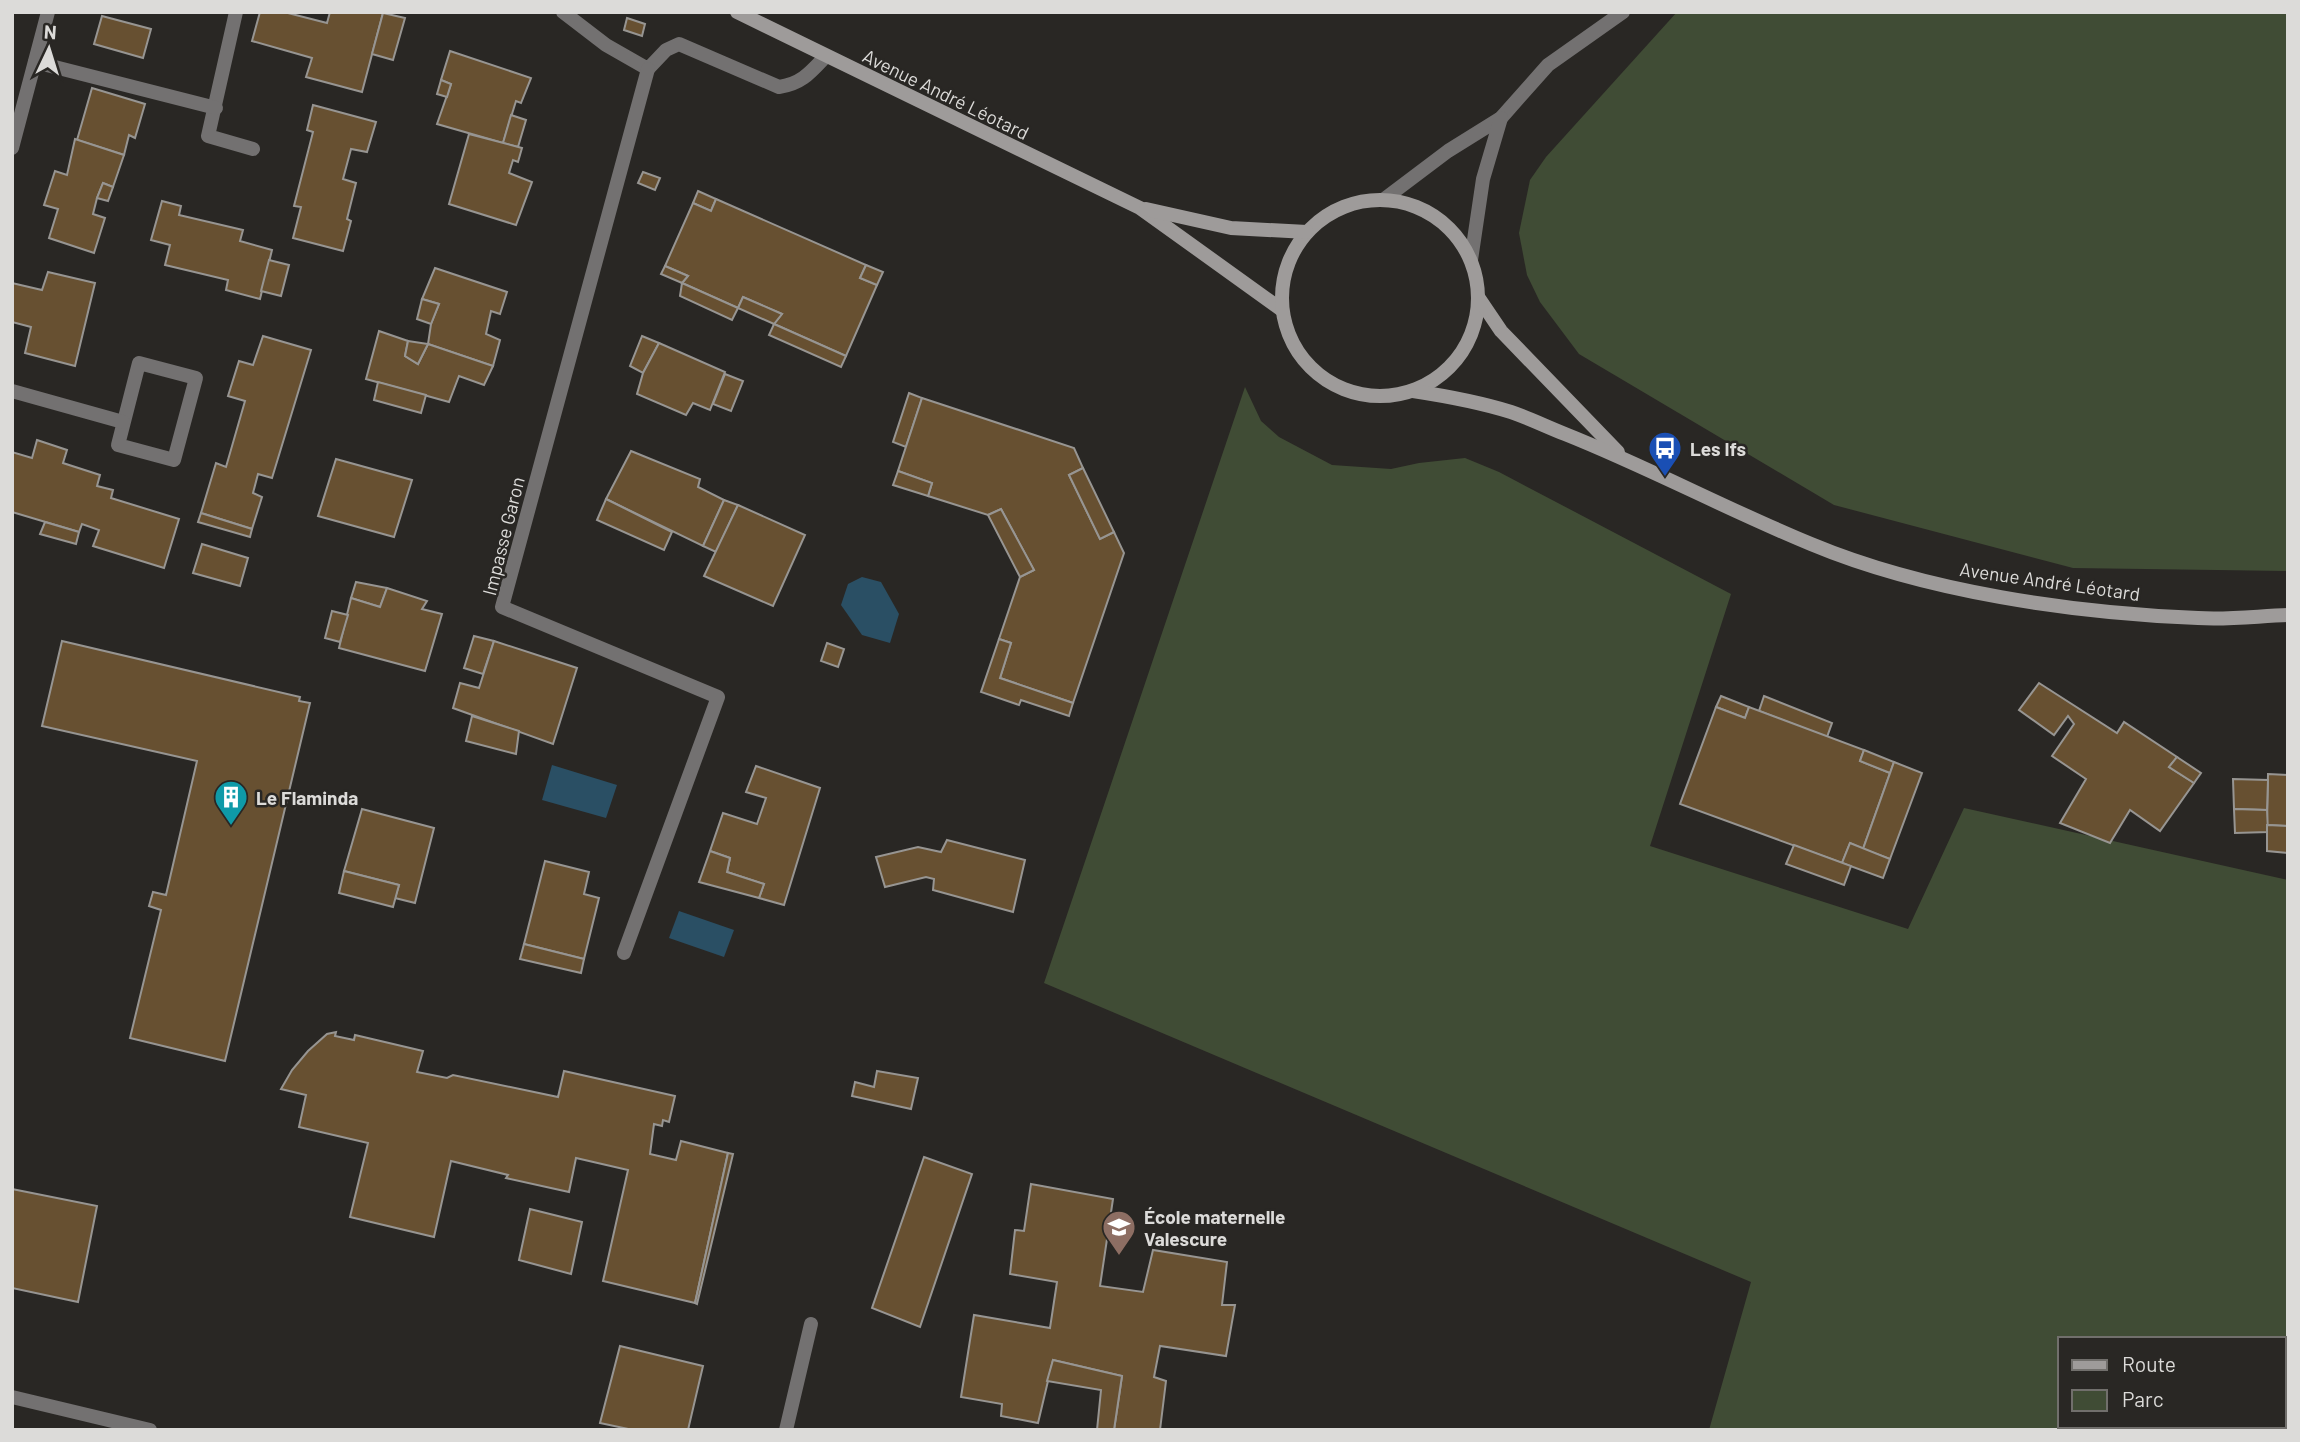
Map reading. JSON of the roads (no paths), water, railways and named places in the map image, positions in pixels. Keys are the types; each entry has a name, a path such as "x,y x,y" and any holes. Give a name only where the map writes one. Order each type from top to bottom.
{"main road":[{"name":"Avenue André Léotard","path":"737,12 1140,208 1282,310"},
{"path":"1382,200 1410,205 1435,217 1456,235 1471,260 1478,297 1476,322 1467,344 1453,364 1435,380 1413,391 1388,396 1363,395 1339,388 1317,375 1300,356 1288,334 1282,310 1282,282 1291,255 1307,232 1328,214 1354,203 1382,200"},
{"name":"Avenue André Léotard","path":"1140,208 1231,228 1307,232"},
{"name":"Avenue André Léotard","path":"1478,297 1509,339 1623,457"},
{"name":"Avenue André Léotard","path":"1413,391 1464,399 1513,413 1623,457 1812,545 1892,572 1979,593 2089,608 2200,618 2288,615"}],"street":[{"path":"12,148 48,12"},
{"path":"236,12 208,136 253,149"},
{"path":"563,12 606,45 648,69 666,50 680,44 779,87 795,85 809,75 825,57"},
{"path":"1382,200 1448,151 1501,118 1548,65 1623,12"},
{"path":"35,62 216,108"},
{"name":"Impasse Garon","path":"624,953 718,696 502,607 648,69"},
{"path":"1471,260 1483,179 1501,118"},
{"path":"139,363 196,379 174,460 118,445 123,422 139,363"},
{"path":"12,391 123,422"},
{"path":"786,1430 811,1324"},
{"path":"12,1397 150,1430"}],"water":[{"path":"862,577 881,582 899,614 890,643 862,635 841,605 848,584"},
{"path":"552,765 617,785 606,818 542,800"},
{"path":"679,911 734,930 724,957 669,938"}],"place":[{"name":"Les Ifs","path":"1665,478"},
{"name":"Le Flaminda","path":"231,827"},
{"name":"École maternelle Valescure","path":"1119,1257"}]}
